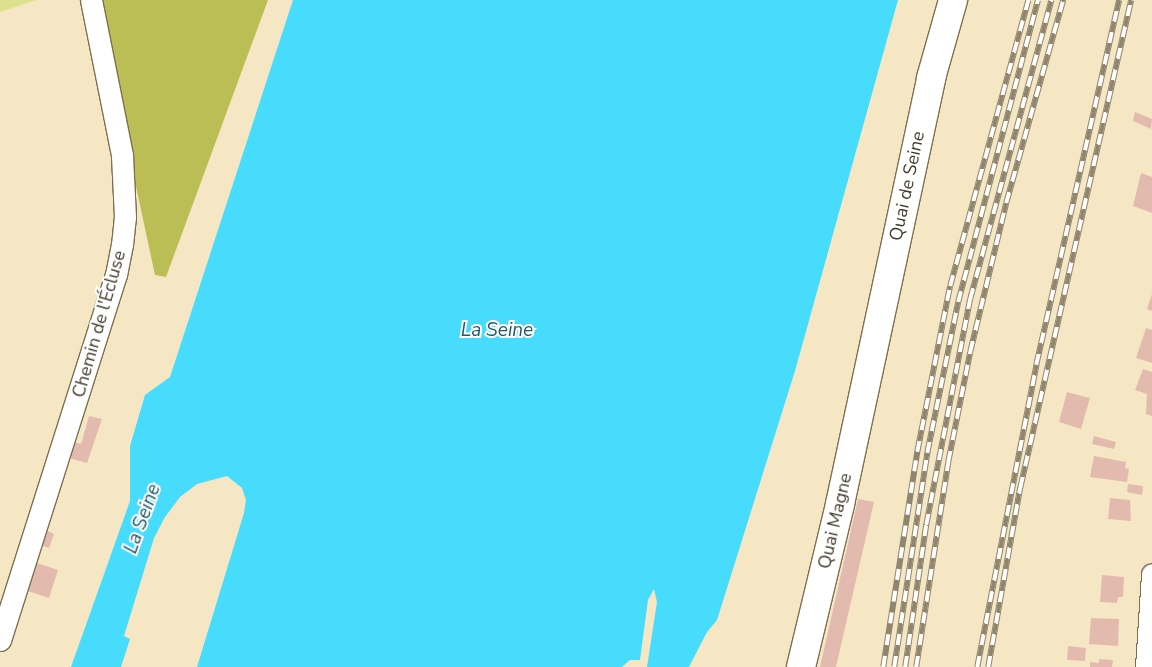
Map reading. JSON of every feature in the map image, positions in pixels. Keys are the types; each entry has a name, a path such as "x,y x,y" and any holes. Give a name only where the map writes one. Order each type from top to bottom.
{"main road":[{"name":"Quai de Seine","path":"868,374 931,78 953,0"},
{"name":"Quai Magne","path":"800,667 868,374"}],"street":[{"name":"Chemin de l'Écluse","path":"0,640 116,275 122,244 125,217 122,155 91,0"},
{"path":"1146,667 1152,574"}],"green space":[{"path":"0,0 37,0 0,12"}],"shaded area":[{"path":"96,0 268,0 166,277 155,275"}],"water":[{"name":"La Seine","path":"293,0 898,0 795,371 717,620 707,632 689,667 647,667 657,602 654,589 648,600 640,660 630,660 622,667 197,667 244,513 246,500 242,488 227,476 197,484 180,497 165,517 154,538 124,636 130,639 121,667 71,667 130,501 130,446 145,395 170,377"}],"building":[{"path":"1135,112 1152,119 1151,129 1133,121"},
{"path":"1141,173 1152,177 1152,213 1133,206"},
{"path":"1152,294 1152,311 1147,309"},
{"path":"1146,328 1152,330 1152,363 1136,358"},
{"path":"1143,369 1152,372 1152,416 1146,414 1147,394 1135,390"},
{"path":"1067,392 1090,398 1081,429 1059,422"},
{"path":"89,416 102,419 87,463 69,458 74,442 81,444"},
{"path":"1094,436 1116,442 1114,449 1092,444"},
{"path":"1094,456 1126,462 1125,468 1129,469 1127,482 1090,477"},
{"path":"1128,484 1143,486 1142,495 1127,492"},
{"path":"1110,498 1130,500 1131,521 1108,519"},
{"path":"858,499 874,502 836,667 820,667"},
{"path":"44,529 54,534 49,548 39,544"},
{"path":"34,562 58,570 49,598 25,590"},
{"path":"1102,575 1124,577 1123,597 1118,597 1117,603 1100,602"},
{"path":"1091,618 1119,619 1118,646 1089,644"},
{"path":"1068,646 1086,648 1085,661 1067,660"},
{"path":"1099,659 1113,660 1112,667 1090,667 1090,662 1099,663"}],"railway":[{"path":"883,667 917,452 950,286 1028,0"},
{"path":"894,667 927,453 958,302 1038,0"},
{"path":"905,667 926,525 970,299 1051,0"},
{"path":"916,667 948,462 970,352 1006,203 1063,0"},
{"path":"977,667 1036,365 1119,0"},
{"path":"988,667 1020,488 1131,0"}]}
